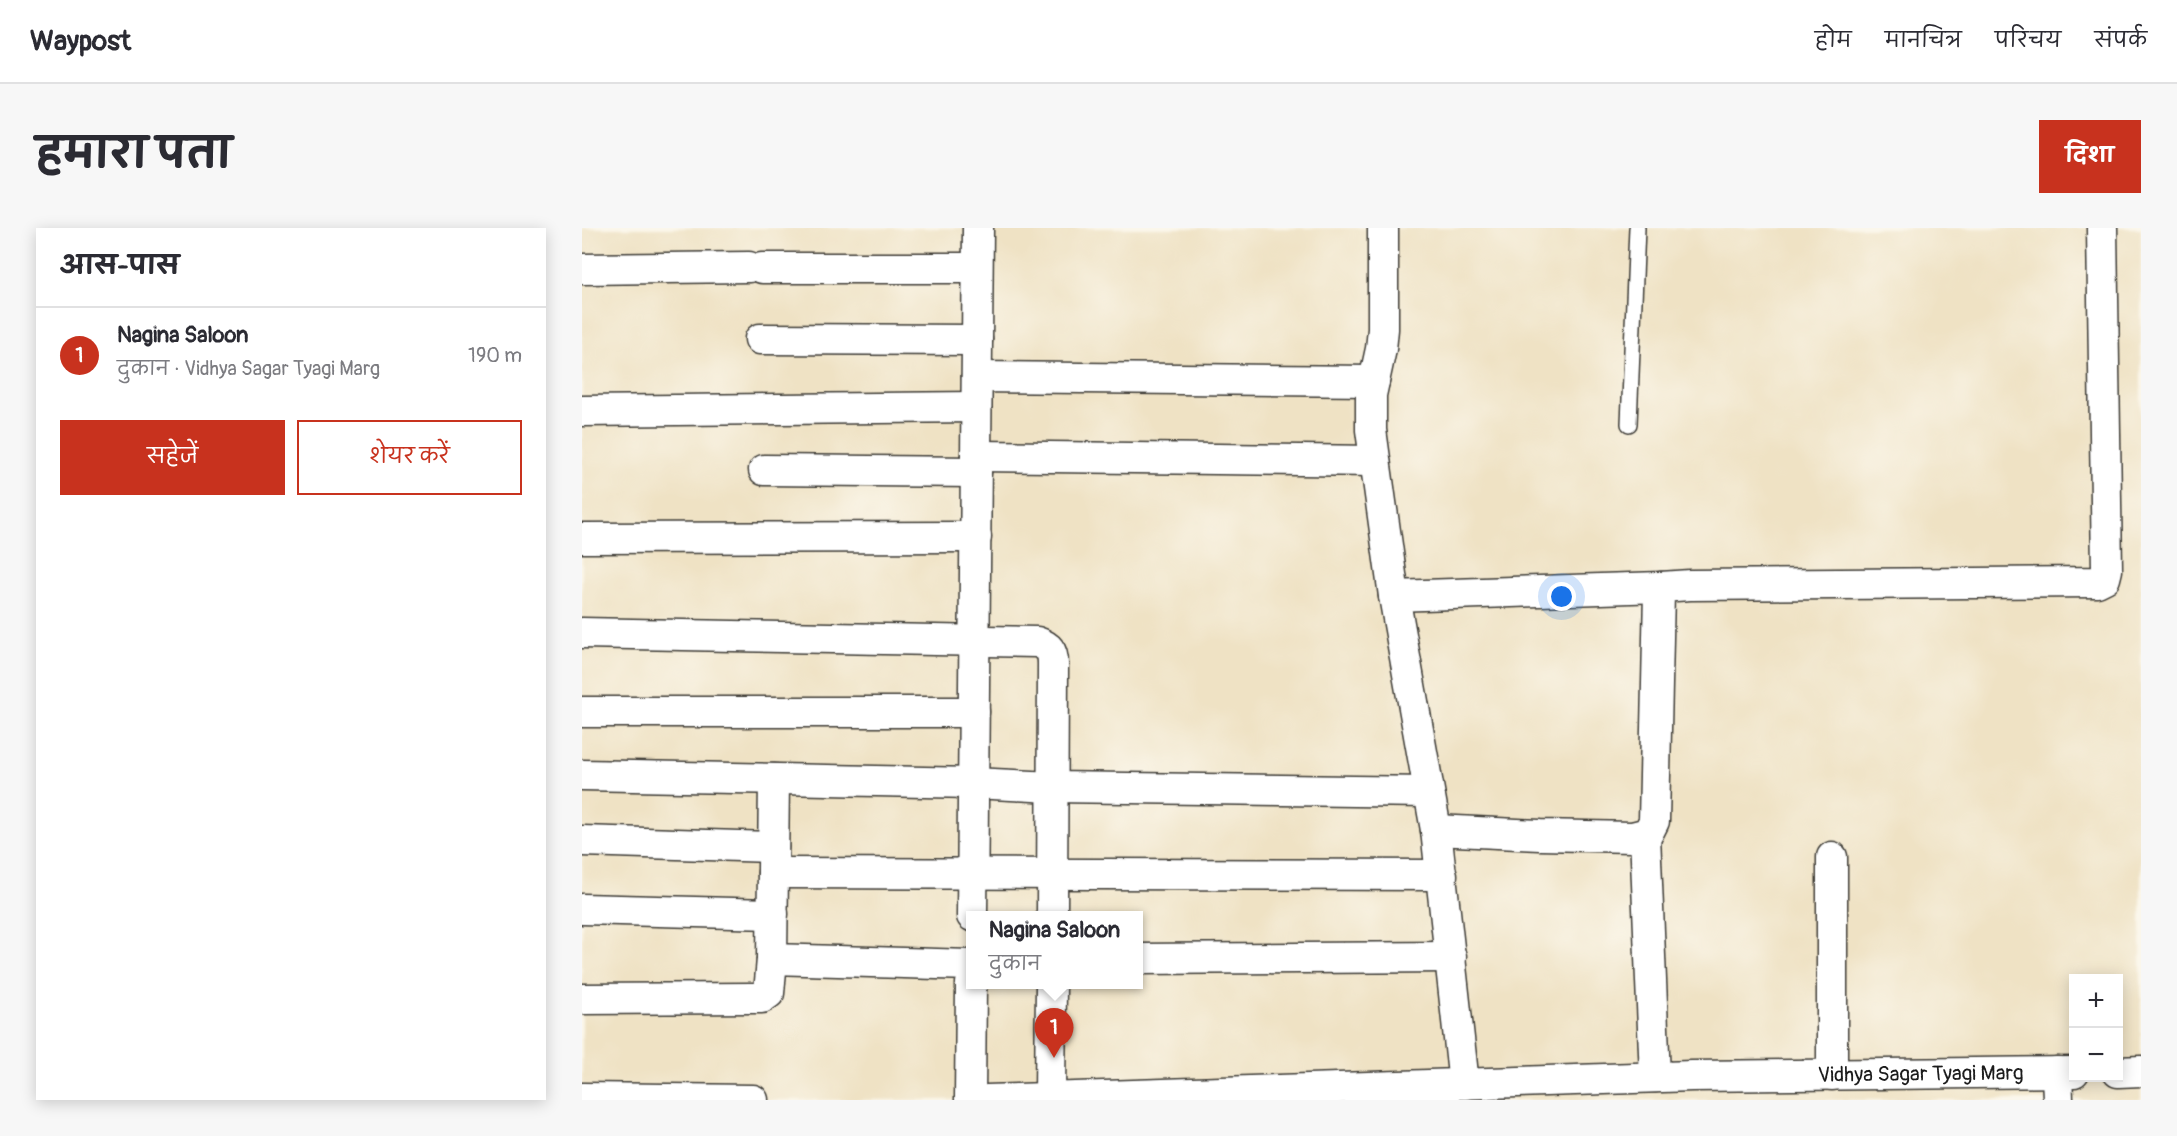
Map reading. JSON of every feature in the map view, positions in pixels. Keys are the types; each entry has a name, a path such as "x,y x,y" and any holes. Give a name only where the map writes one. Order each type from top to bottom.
{"street":[{"path":"972,911 978,228"},
{"path":"1383,228 1383,329 1371,395 1371,430 1394,596 1436,830 1464,1084"},
{"path":"1394,596 1690,585 2097,582 2105,578 2107,570 2102,228"},
{"path":"582,269 977,268"},
{"path":"760,339 977,340"},
{"path":"977,377 1374,381"},
{"path":"582,411 976,408"},
{"path":"764,470 976,464 1376,460"},
{"path":"582,538 976,537"},
{"path":"1436,830 1632,837 1645,835 1651,830 1654,821 1660,587"},
{"path":"582,633 975,640 1038,642 1048,646 1053,655 1052,911"},
{"path":"582,712 974,712"},
{"path":"582,775 973,783 1052,787 1428,792"},
{"path":"582,999 762,998 769,993 772,959 774,779"},
{"path":"1645,835 1655,1077"},
{"path":"582,841 773,860 972,873 1442,875"},
{"path":"1832,857 1832,1075"},
{"path":"582,909 772,914"},
{"path":"1143,958 1451,957"},
{"path":"772,959 966,964"},
{"path":"970,1100 971,989"},
{"path":"1050,1098 1051,989"},
{"path":"2123,1072 2141,1071"},
{"name":"Vidhya Sagar Tyagi Marg","path":"987,1100 1141,1098 1655,1077 1832,1075 2063,1081"},
{"path":"582,1098 753,1100"}],"lane":[{"path":"1629,424 1637,228"}],"place":[{"name":"Nagina Saloon","path":"1054,1058"}]}
